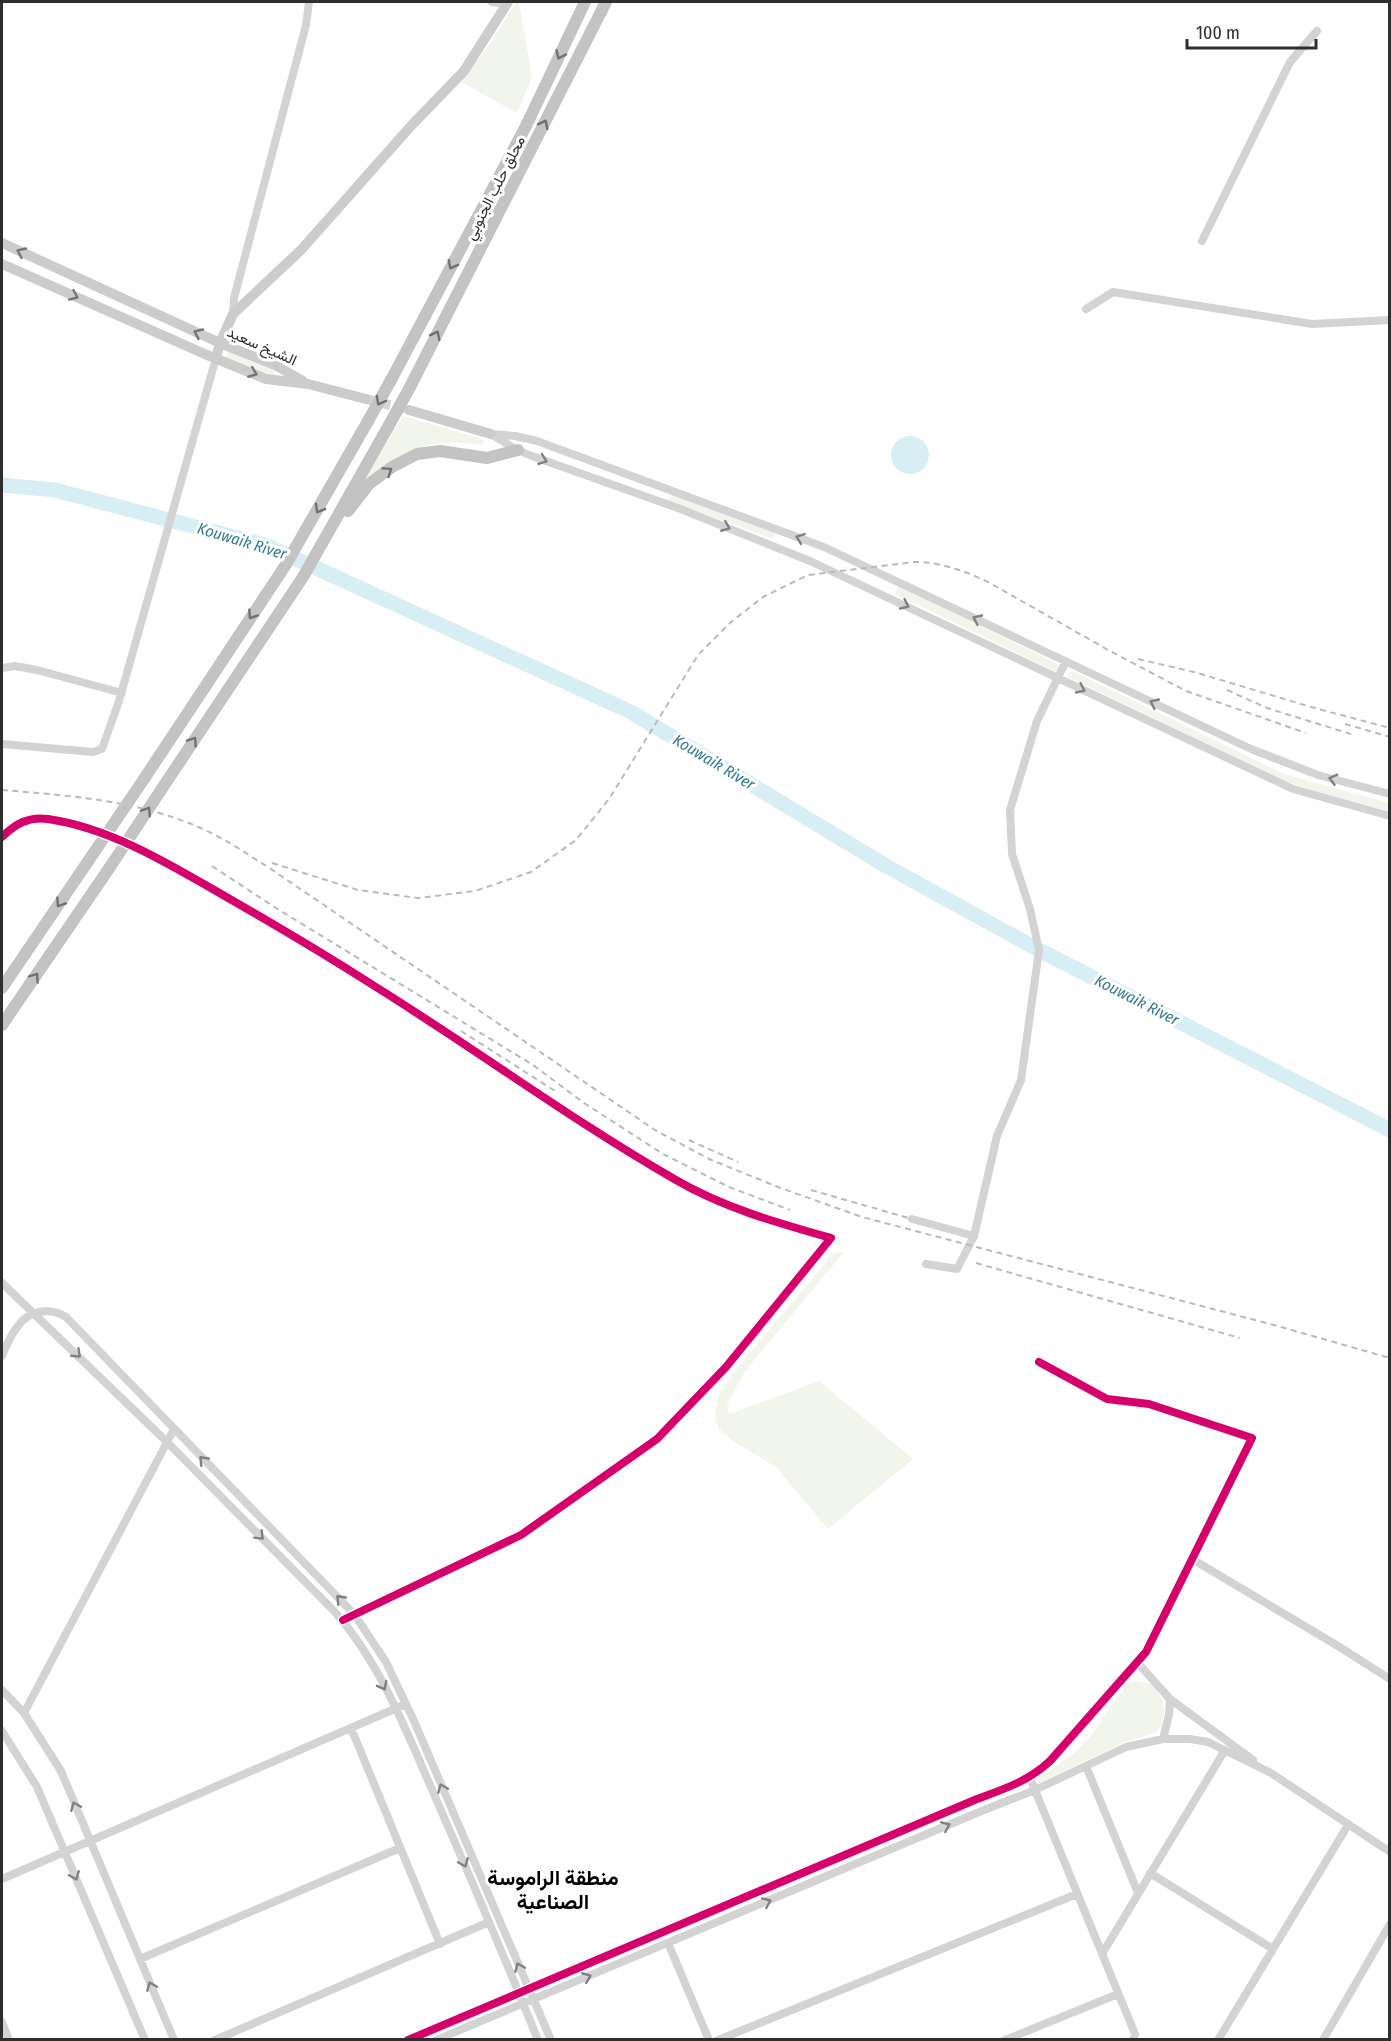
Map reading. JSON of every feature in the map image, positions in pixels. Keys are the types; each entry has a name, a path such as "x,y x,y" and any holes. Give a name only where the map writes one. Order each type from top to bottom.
{"highway":[{"name":"محلق حلب الجنوبي","path":"2,988 144,779 304,535 369,421 526,126 585,2"},
{"name":"محلق حلب الجنوبي","path":"321,545 410,387 606,2"},
{"path":"2,1025 303,577 321,545 369,484 392,467 417,454 440,451 487,458 519,450"}],"main road":[{"path":"216,358 233,314 302,250 410,127 464,71 507,3"},
{"name":"الشيخ سعيد","path":"2,243 220,343 275,365 308,384"},
{"name":"الشيخ سعيد","path":"2,264 266,379 308,384"},
{"path":"308,384 366,399"},
{"path":"409,410 491,434"}],"street":[{"path":"233,314 234,298 306,24 309,2"},
{"path":"492,2 507,3"},
{"path":"1202,241 1290,62 1317,31"},
{"path":"1086,309 1113,292 1312,324 1389,320"},
{"path":"2,744 93,753 102,749 122,693 216,358"},
{"path":"491,434 519,450 678,508 810,561 1293,789 1389,816"},
{"path":"491,434 537,441 824,547 1251,749 1318,774 1389,794"},
{"path":"926,1264 957,1269 974,1236 997,1136 1021,1080 1039,950 1030,909 1012,854 1010,810 1037,722 1066,661"},
{"path":"2,668 15,666 37,670 122,693"},
{"path":"2,837 23,820 45,818 84,827 154,855 376,987 561,1109 677,1181 727,1205 831,1238 726,1367 657,1439 520,1535 343,1620"},
{"path":"912,1219 974,1236"},
{"path":"2,1283 166,1441 343,1620 369,1659 396,1709 538,2040"},
{"path":"2,1356 17,1326 23,1320 52,1310 66,1317 354,1614 386,1662 406,1704 551,2040"},
{"path":"408,2040 1030,1778 1050,1761 1146,1652 1252,1438 1149,1404 1107,1399 1039,1362"},
{"path":"24,1713 174,1429"},
{"path":"246,1522 255,1513"},
{"path":"1192,1559 1389,1679"},
{"path":"1136,1661 1170,1699 1271,1773 1389,1852"},
{"path":"2,1690 24,1713 61,1771 174,2040"},
{"path":"1164,1739 1170,1699"},
{"path":"2,1878 406,1704"},
{"path":"351,1728 440,1944"},
{"path":"2,1731 37,1787 145,2040"},
{"path":"436,2040 1035,1790 1126,1747 1164,1739 1190,1738 1208,1742 1271,1773"},
{"path":"1102,1954 1225,1750"},
{"path":"1086,1766 1138,1893"},
{"path":"1030,1778 1135,2034 1132,2040"},
{"path":"1218,2040 1348,1825"},
{"path":"140,1959 400,1848"},
{"path":"1150,1873 1273,1949"},
{"path":"718,2040 1077,1894"},
{"path":"215,2040 489,1922"},
{"path":"1323,2040 1389,1924"},
{"path":"668,1943 709,2040"},
{"path":"1005,2040 1118,1994"},
{"path":"2,2022 9,2040"}],"shaded area":[{"path":"516,2 519,2 532,77 517,113 461,82 493,39"},
{"path":"227,351 275,371 274,376 227,359"},
{"path":"403,416 484,440 483,445 450,443 423,447 402,455 364,480"},
{"path":"672,493 776,532 773,539 669,501"},
{"path":"898,586 1060,665 1056,672 895,594"},
{"path":"1071,670 1284,774 1389,803 1389,811 1282,780 1068,677"},
{"path":"844,1252 746,1370 727,1405 729,1414 819,1381 913,1459 828,1529 776,1467 734,1442 719,1429 715,1414 718,1397 733,1373 834,1253"},
{"path":"1135,1681 1153,1684 1163,1702 1163,1719 1157,1732 1125,1742 1039,1783 1037,1778 1071,1756 1090,1737 1127,1683"}],"water":[{"path":"910,436 923,442 929,455 923,468 910,474 897,468 891,455 897,442"}],"waterway":[{"name":"Kouwaik River","path":"2,485 55,490 268,546 631,712 888,867 1039,950 1390,1130"}],"tunnel":[{"path":"366,399 406,409"}],"railway":[{"path":"272,863 358,890 418,898 475,891 531,872 576,840 609,799 698,655 731,622 763,597 808,575 914,562 953,568 988,582 1186,691 1306,733"},
{"path":"1138,659 1194,672 1390,728"},
{"path":"1227,690 1267,708 1354,735"},
{"path":"1345,724 1390,737"},
{"path":"2,790 112,802 166,815 217,836 268,867 655,1130 709,1159 862,1217 1274,1325 1390,1358"},
{"path":"212,866 276,908 533,1065 584,1103 663,1154 729,1187 790,1210"},
{"path":"461,1031 555,1091"},
{"path":"689,1140 738,1162"},
{"path":"811,1190 912,1219"},
{"path":"976,1263 1240,1338"}],"cycle path":[{"path":"2,837 23,822 41,818 74,824 124,842 172,866 343,966 600,1134 676,1180 732,1207 831,1238 726,1367 657,1439 521,1535 343,1620"},
{"path":"408,2040 1006,1788 1034,1774 1050,1761 1146,1652 1252,1438 1149,1404 1107,1399 1039,1362"}],"district":[{"name":"منطقة الراموسة الصناعية","path":"553,1890"}]}
